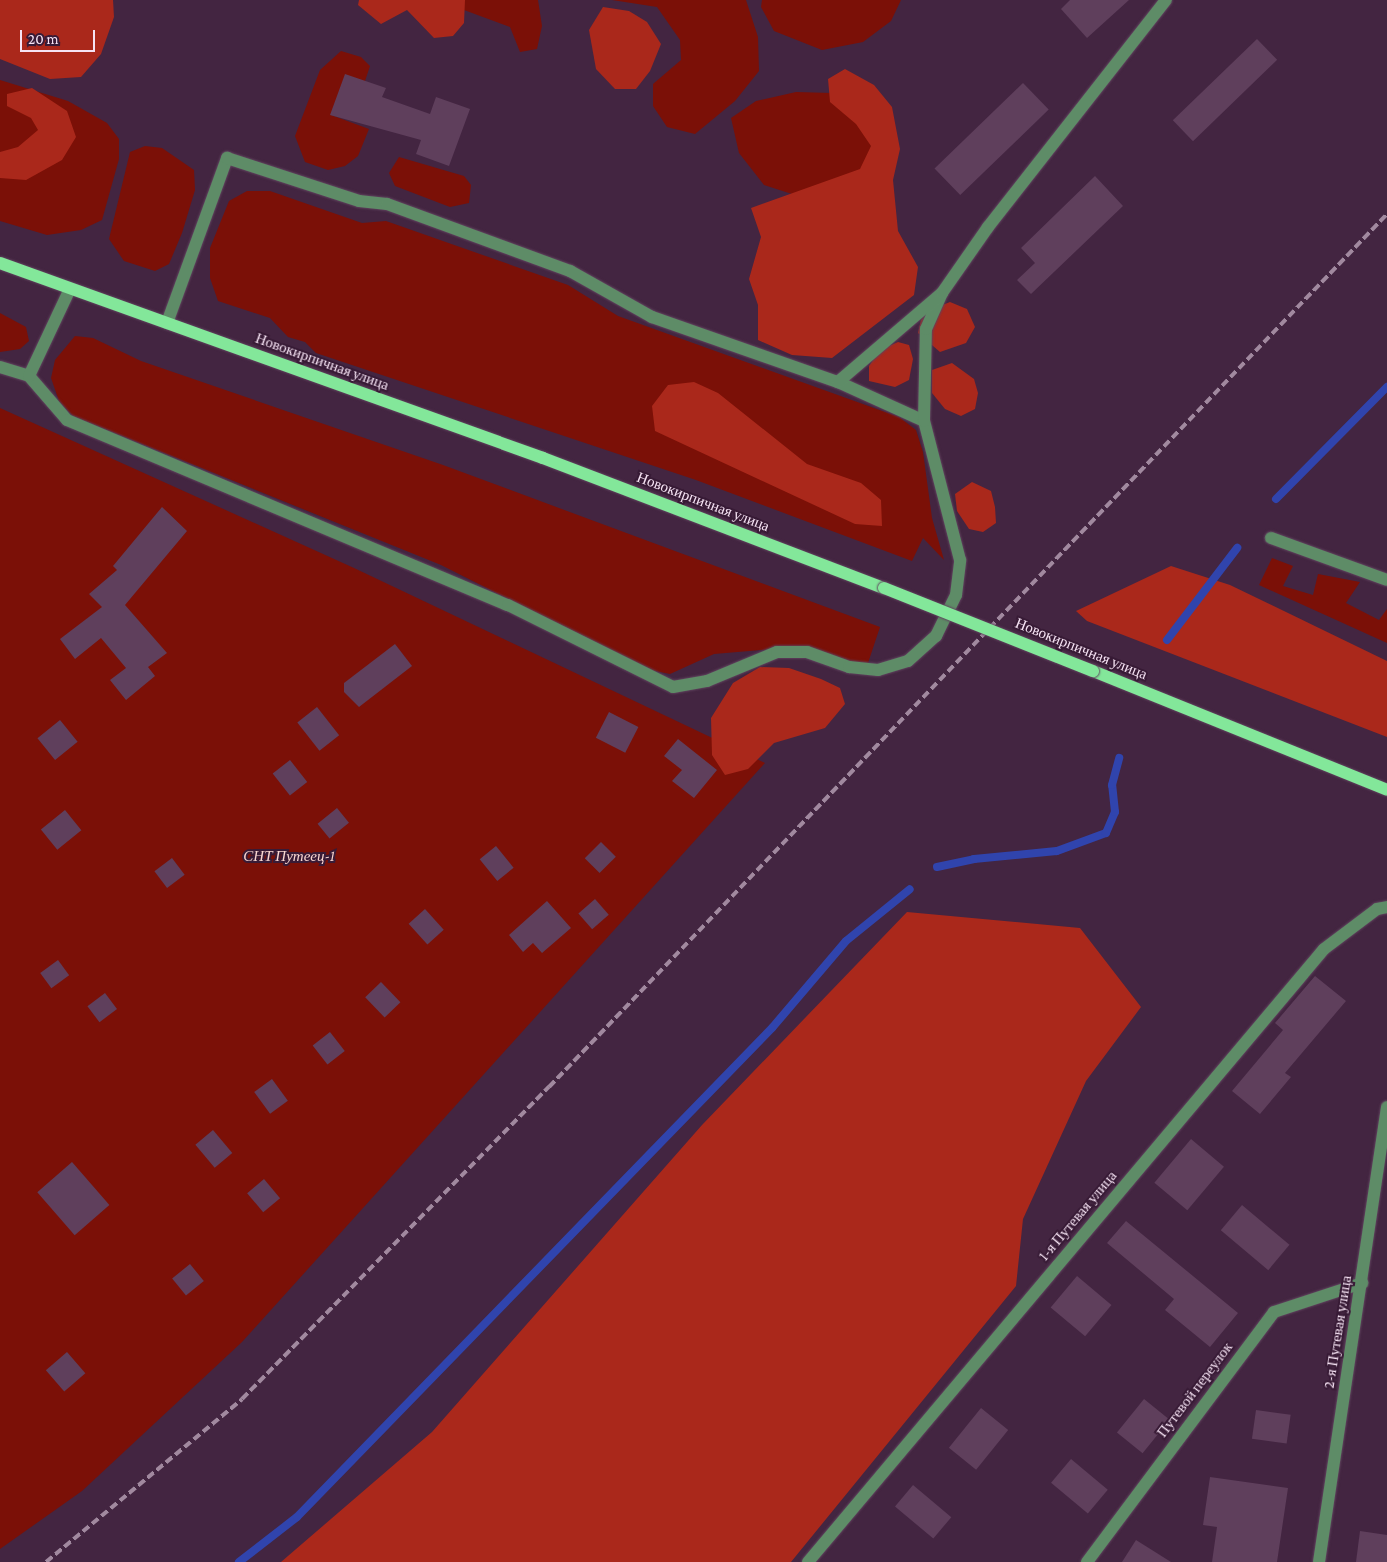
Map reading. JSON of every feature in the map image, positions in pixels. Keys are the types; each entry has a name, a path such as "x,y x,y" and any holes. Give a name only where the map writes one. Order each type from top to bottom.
{"main road":[{"name":"Новокирпичная улица","path":"0,263 543,458 884,588 1387,790"}],"street":[{"path":"0,367 29,376 67,420 508,605 673,687 707,680 777,652 807,652 849,667 878,670 908,661 936,636 956,595 960,560 924,421 926,329 942,294 988,227 1166,0"},
{"path":"167,323 227,158 413,213 570,271 652,317 838,382 924,421"},
{"path":"29,376 70,289"},
{"path":"838,382 942,294"},
{"path":"1271,538 1387,580"},
{"name":"1-я Путевая улица","path":"808,1562 1324,949 1377,908 1387,907"},
{"name":"2-я Путевая улица","path":"1319,1562 1387,1107"},
{"name":"Путевой переулок","path":"1087,1562 1274,1312 1362,1283"}],"green space":[{"path":"456,0 538,0 542,26 537,49 520,52 510,27 464,10"},
{"path":"612,0 746,0 758,37 759,71 735,101 695,134 667,127 653,106 653,84 681,60 680,40 657,7"},
{"path":"762,0 901,0 891,21 863,42 822,50 774,31 761,7"},
{"path":"341,51 361,57 370,66 365,81 331,115 369,129 358,156 345,166 328,170 305,162 295,136 320,70"},
{"path":"0,80 68,101 107,123 119,139 119,159 102,220 81,230 47,235 0,221"},
{"path":"796,92 832,93 877,127 866,175 795,195 764,185 739,153 731,118 756,101"},
{"path":"145,146 162,148 194,170 195,190 182,233 169,264 155,271 124,261 109,239 130,152"},
{"path":"399,157 464,176 471,185 469,203 450,207 395,186 389,173"},
{"path":"247,191 270,191 362,223 386,221 568,285 618,316 899,417 916,430 923,452 932,518 944,560 923,538 912,561 696,480 316,353 305,342 288,337 270,318 218,301 210,278 210,248 229,201"},
{"path":"0,313 26,327 29,341 20,349 0,352"},
{"path":"75,336 93,338 141,361 443,465 880,627 867,666 785,648 714,654 670,674 650,670 441,565 73,416 59,401 51,378 55,360"},
{"name":"СНТ Путеец-1","path":"0,408 354,568 765,763 242,1342 82,1491 0,1549"},
{"path":"1272,558 1293,566 1283,586 1313,595 1318,574 1360,582 1346,603 1379,620 1387,609 1387,643 1259,585"}],"shaded area":[{"path":"0,0 113,0 114,17 101,54 81,77 50,79 0,59"},
{"path":"359,0 465,0 464,23 453,36 434,38 407,10 381,24 358,5"},
{"path":"603,7 629,11 647,22 661,44 650,71 636,89 615,89 596,69 589,30"},
{"path":"845,69 874,85 892,107 900,149 893,180 898,231 918,267 914,295 832,358 792,355 758,340 758,305 749,279 761,237 751,208 860,169 871,146 856,124 830,102 828,79"},
{"path":"32,88 67,111 76,137 62,160 26,180 0,178 0,152 18,147 38,130 31,118 7,106 7,94"},
{"path":"950,302 967,309 975,327 966,343 940,352 918,333 921,320 930,310"},
{"path":"898,342 909,345 913,359 909,380 895,387 869,381 869,366 880,350"},
{"path":"952,363 974,379 978,393 975,409 961,416 945,409 932,393 932,370"},
{"path":"694,382 718,393 807,464 861,483 881,500 882,526 855,524 655,431 652,406 668,385"},
{"path":"972,482 991,491 995,507 996,523 983,532 969,529 957,511 955,494"},
{"path":"1171,566 1230,585 1387,661 1387,737 1087,621 1076,611"},
{"path":"760,667 789,668 821,679 840,688 845,704 825,728 774,743 748,769 725,775 712,755 711,718 733,683"},
{"path":"907,912 1080,928 1141,1007 1086,1081 1023,1219 1016,1286 791,1562 281,1562 432,1432 702,1125"}],"building":[{"path":"1070,0 1129,0 1087,38 1061,9"},
{"path":"1257,39 1277,60 1193,141 1173,120"},
{"path":"345,74 386,88 382,97 430,114 436,97 470,109 449,166 416,154 421,140 330,115"},
{"path":"1023,83 1049,110 960,195 935,168"},
{"path":"1095,176 1123,206 1031,294 1017,280 1035,263 1021,248"},
{"path":"162,507 187,531 125,605 167,653 148,667 155,676 126,700 110,680 126,668 101,638 75,659 60,639 102,607 89,594 117,570 113,566"},
{"path":"395,644 412,666 359,707 344,692 344,683"},
{"path":"317,707 339,735 319,751 297,722"},
{"path":"609,712 638,727 625,753 596,738"},
{"path":"60,720 78,742 55,760 37,738"},
{"path":"678,739 717,770 694,798 672,781 682,770 664,756"},
{"path":"290,760 307,782 290,796 273,774"},
{"path":"337,808 349,823 330,838 318,824"},
{"path":"65,810 81,830 57,850 41,830"},
{"path":"601,842 616,857 600,873 585,858"},
{"path":"496,846 514,868 497,881 480,859"},
{"path":"172,858 185,875 167,888 154,871"},
{"path":"595,899 609,915 592,929 578,913"},
{"path":"547,901 571,928 542,953 533,943 523,952 509,935"},
{"path":"425,909 444,930 427,945 409,924"},
{"path":"58,960 69,975 51,988 40,973"},
{"path":"1315,976 1346,1001 1285,1073 1291,1077 1260,1114 1232,1091 1283,1030 1275,1023"},
{"path":"381,982 400,1002 385,1017 365,997"},
{"path":"105,993 117,1009 99,1022 87,1006"},
{"path":"330,1032 345,1051 327,1064 313,1046"},
{"path":"272,1079 288,1101 270,1114 254,1092"},
{"path":"213,1130 232,1153 215,1168 195,1145"},
{"path":"1191,1139 1224,1167 1187,1210 1154,1183"},
{"path":"72,1162 109,1205 75,1235 37,1192"},
{"path":"264,1179 280,1198 263,1212 247,1193"},
{"path":"1242,1205 1289,1245 1268,1270 1221,1230"},
{"path":"1126,1221 1238,1313 1210,1347 1165,1310 1174,1299 1107,1243"},
{"path":"190,1264 204,1281 186,1296 172,1278"},
{"path":"1077,1276 1111,1305 1085,1336 1051,1307"},
{"path":"67,1352 85,1373 64,1392 46,1370"},
{"path":"1144,1399 1170,1420 1143,1453 1117,1432"},
{"path":"981,1408 1008,1430 976,1470 949,1448"},
{"path":"1256,1410 1291,1415 1287,1444 1252,1439"},
{"path":"1071,1459 1108,1490 1088,1514 1051,1483"},
{"path":"1210,1477 1288,1488 1277,1562 1212,1562 1217,1527 1203,1525"},
{"path":"913,1485 951,1517 933,1539 895,1506"},
{"path":"1360,1531 1387,1535 1387,1562 1356,1562"},
{"path":"1136,1540 1171,1562 1122,1562"}],"waterway":[{"path":"1276,499 1387,387"},
{"path":"1167,640 1237,548"},
{"path":"937,867 974,859 1057,851 1106,833 1115,812 1112,785 1119,758"},
{"path":"239,1562 297,1517 772,1028 846,941 910,889"}],"railway":[{"path":"46,1562 242,1399 549,1087 1387,214"}]}
